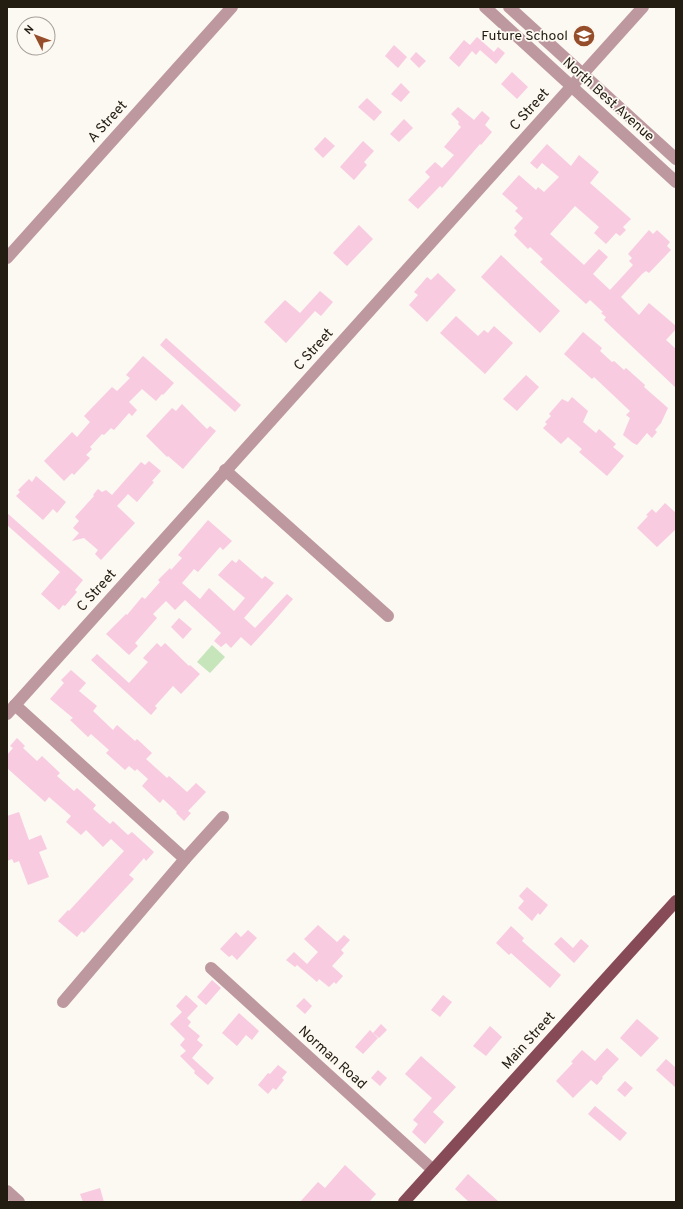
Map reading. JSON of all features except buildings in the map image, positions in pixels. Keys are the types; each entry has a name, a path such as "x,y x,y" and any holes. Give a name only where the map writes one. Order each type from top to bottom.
{"main road":[{"name":"Main Street","path":"404,1202 676,901"}],"street":[{"name":"A Street","path":"7,258 232,7"},
{"name":"North Best Avenue","path":"485,7 676,182"},
{"name":"North Best Avenue","path":"509,7 676,159"},
{"name":"C Street","path":"11,710 225,470 643,7"},
{"path":"225,470 388,616"},
{"path":"11,710 184,859"},
{"path":"63,1002 184,859 223,817"},
{"name":"Norman Road","path":"211,968 433,1170"},
{"path":"7,1191 19,1202"}],"green space":[{"path":"212,645 225,657 210,673 197,662"}],"place":[{"name":"Future School","path":"584,36"}]}
